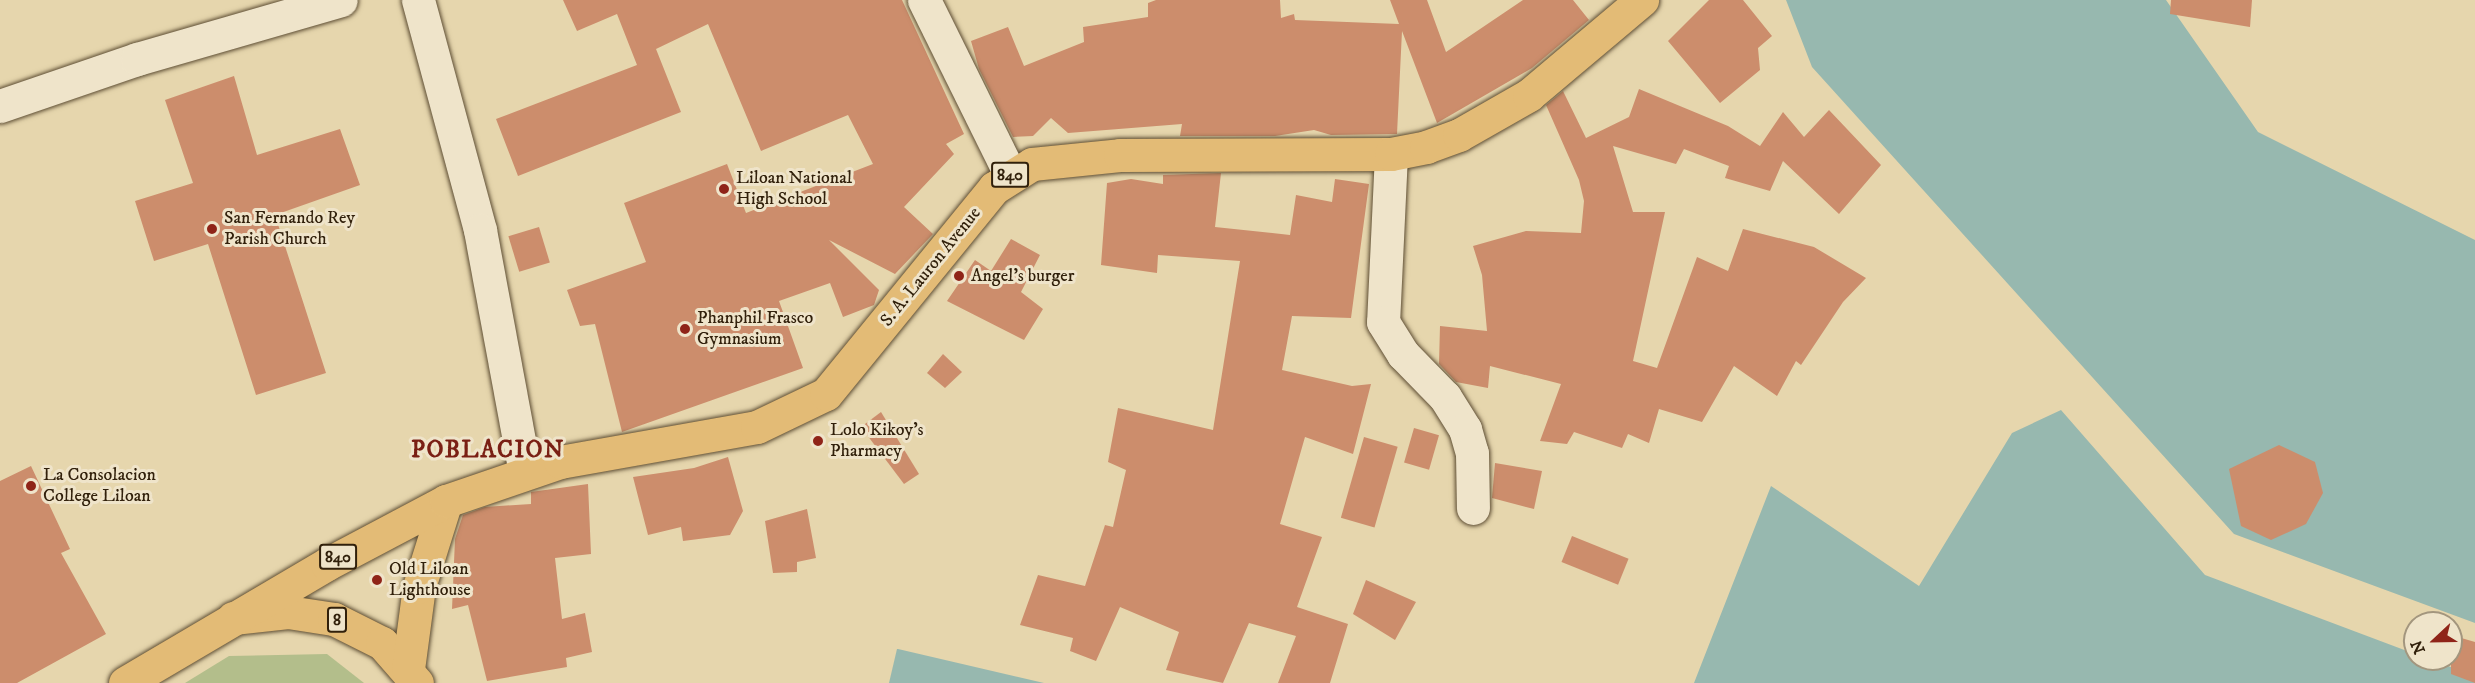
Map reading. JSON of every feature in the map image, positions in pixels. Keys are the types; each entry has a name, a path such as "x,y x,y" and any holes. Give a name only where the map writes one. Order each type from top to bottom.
{"main road":[{"name":"S. A. Lauron Avenue","path":"232,618 446,501 525,472 757,427 826,394 994,188 1010,174 1032,164 1120,155 1391,154 1426,147 1495,116 1564,69 1642,0"},
{"path":"413,676 420,587 446,501"},
{"name":"8","path":"124,683 232,618 288,612 334,619 382,643 413,676"}],"street":[{"path":"0,106 137,59 341,0"},
{"path":"418,0 480,230 525,472"},
{"path":"924,0 1010,174"},
{"path":"1391,154 1383,322 1403,354 1445,397 1465,429 1473,453 1473,508"}],"green space":[{"path":"327,654 364,683 185,683 229,656"}],"water":[{"path":"1786,0 2166,0 2258,132 2475,240 2475,623 2463,619 2463,611 2443,611 2234,534 1812,67"},
{"path":"2061,410 2205,575 2403,649 2403,671 2461,671 2475,676 2475,683 1694,683 1771,486 1919,586 2012,433"},
{"path":"898,649 1044,683 889,683"}],"building":[{"path":"563,0 902,0 964,134 946,144 954,154 904,207 933,234 895,274 829,240 879,290 874,305 843,317 830,283 779,301 803,368 622,432 595,324 580,326 567,290 646,262 624,203 727,164 746,213 873,164 848,115 761,151 708,24 656,49 681,112 518,176 496,119 637,65 617,14 577,31"},
{"path":"1156,0 1280,0 1281,18 1294,14 1295,20 1399,24 1390,0 1427,0 1446,52 1523,0 1573,0 1589,20 1532,68 1437,123 1402,31 1397,134 1331,135 1314,130 1275,136 1180,136 1182,124 1068,133 1051,118 1033,136 1013,137 979,69 971,41 1008,27 1024,66 1084,42 1083,27 1148,17 1148,3"},
{"path":"1709,0 1743,0 1772,36 1758,48 1760,70 1720,103 1668,41"},
{"path":"2171,0 2252,0 2250,27 2170,14"},
{"name":"San Fernando Rey Parish Church","path":"234,76 257,155 340,129 360,185 275,215 326,373 256,395 208,244 154,261 135,201 193,183 165,100"},
{"path":"1639,89 1728,126 1760,146 1783,112 1804,137 1829,110 1881,165 1839,214 1783,161 1770,191 1725,178 1729,166 1684,149 1676,164 1613,146 1633,212 1665,212 1633,361 1657,368 1697,257 1728,271 1743,229 1814,247 1866,278 1843,302 1801,365 1796,361 1777,396 1734,366 1702,422 1659,409 1649,443 1628,434 1622,448 1574,432 1567,444 1540,441 1561,384 1490,366 1488,388 1456,382 1439,364 1440,326 1487,331 1482,275 1473,246 1526,231 1581,233 1584,201 1579,180 1546,105 1563,91 1586,138 1629,117"},
{"path":"1221,173 1215,227 1290,235 1296,195 1332,202 1335,179 1369,184 1351,318 1292,316 1282,370 1352,386 1371,384 1353,454 1305,437 1280,524 1322,537 1297,607 1348,624 1330,683 1278,683 1296,636 1249,623 1223,683 1166,670 1179,632 1120,607 1096,661 1070,651 1073,638 1020,625 1038,575 1085,586 1105,525 1113,527 1126,470 1108,462 1118,408 1213,430 1240,261 1158,255 1157,273 1101,265 1107,183 1131,179 1163,184 1163,175"},
{"path":"539,227 550,262 519,272 508,236"},
{"path":"1011,239 1040,255 1021,292 1043,309 1024,340 947,301 975,260 991,271"},
{"path":"943,354 962,372 945,388 927,373"},
{"path":"881,412 919,474 904,484 861,427"},
{"path":"1414,428 1439,435 1429,470 1404,463"},
{"path":"1364,437 1398,447 1374,527 1341,518"},
{"path":"2279,445 2315,462 2323,493 2306,524 2271,540 2241,526 2229,469"},
{"path":"728,457 743,511 730,535 683,541 681,527 648,535 633,477 694,468"},
{"path":"1495,463 1542,471 1534,509 1492,498"},
{"name":"La Consolacion College Liloan","path":"31,466 70,549 61,553 106,634 17,683 0,683 0,481"},
{"path":"588,484 591,554 555,558 562,619 585,613 592,652 566,658 567,667 487,681 468,605 452,609 455,539 463,515 485,507 531,504 531,492"},
{"path":"807,509 816,558 797,562 797,572 773,573 765,521"},
{"path":"1572,536 1629,559 1618,585 1562,562"},
{"path":"1366,580 1416,602 1395,640 1353,614"},
{"path":"2463,638 2475,642 2475,683 2451,674 2451,671 2463,671"}],"place":[{"name":"Liloan National High School","path":"724,189"},
{"name":"San Fernando Rey Parish Church","path":"212,229"},
{"name":"Angel's burger","path":"959,276"},
{"name":"Phanphil Frasco Gymnasium","path":"685,329"},
{"name":"Lolo Kikoy's Pharmacy","path":"818,441"},
{"name":"La Consolacion College Liloan","path":"31,486"},
{"name":"Old Liloan Lighthouse","path":"377,580"}],"district":[{"name":"POBLACION","path":"488,451"}]}
